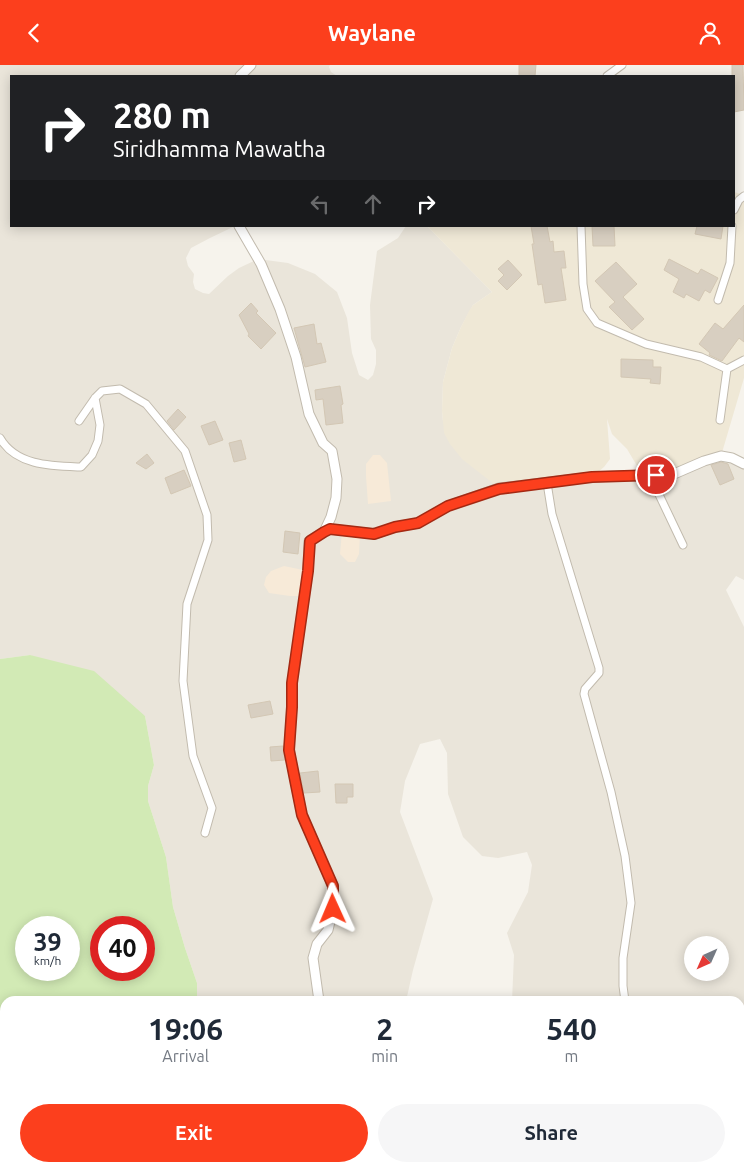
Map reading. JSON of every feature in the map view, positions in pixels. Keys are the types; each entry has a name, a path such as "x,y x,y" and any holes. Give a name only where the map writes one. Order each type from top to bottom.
{"street":[{"path":"241,75 251,65"},
{"path":"608,75 622,65"},
{"path":"735,208 738,200 744,196"},
{"path":"240,227 261,264 280,309 296,357 309,414 323,443 332,451 337,479 336,498 331,517 324,532"},
{"path":"581,227 583,284 587,309 597,323 646,344 701,357 727,369"},
{"path":"718,300 730,263 732,227"},
{"path":"727,369 744,360"},
{"path":"720,420 727,369"},
{"path":"79,421 94,398 102,391 120,389 146,404 185,451 207,515 208,540 188,605 183,681 193,756 212,808 205,833"},
{"path":"0,438 4,444 21,458 47,466 80,467 92,455 98,441 100,425 94,398"},
{"path":"319,996 313,959 317,944 328,929 333,909 333,886 302,815 289,750 292,683 308,571 310,541 330,529 374,534 395,527 418,523 448,506 499,489 592,477 674,474 721,456 732,458 744,464"},
{"path":"643,476 654,484 683,545"},
{"path":"547,483 552,515 599,668 599,673 585,689 584,694 611,792 626,865 631,903 623,958 624,996"}],"shaded area":[{"path":"0,65 330,65 331,72 336,75 10,75 10,227 233,227 191,248 186,258 188,266 194,274 193,282 195,289 209,294 239,268 258,259 288,263 315,274 337,292 347,318 352,353 359,375 368,380 373,375 376,364 376,350 371,339 370,305 377,251 398,238 405,227 428,227 492,292 473,305 452,348 443,382 442,411 443,421 499,488 643,476 721,456 744,464 744,580 736,576 726,590 744,627 744,996 512,996 514,955 507,933 528,892 532,865 527,852 498,858 482,856 463,837 448,794 447,753 440,739 420,744 405,781 400,812 433,899 407,996 197,996 197,983 173,907 166,857 148,801 148,786 154,765 145,716 30,655 0,659"},
{"path":"735,192 744,195 744,378 721,456 674,474 643,476 627,449 612,434 607,419 610,459 592,477 499,488 462,459 450,444 444,433 442,411 443,382 452,348 473,305 492,292 428,227 735,227"},
{"path":"373,455 380,455 387,463 391,501 368,504 366,464"},
{"path":"342,531 360,533 359,554 355,562 348,562 340,554"},
{"path":"284,566 308,571 304,596 269,593 264,585 266,577 271,571"}],"green space":[{"path":"30,655 94,671 145,716 154,765 148,786 148,801 166,857 173,907 197,983 197,996 0,996 0,659"}],"building":[{"path":"519,65 536,65 535,75 519,75"},
{"path":"732,65 743,65 744,110 735,112 735,75 732,75"},
{"path":"531,227 547,227 550,242 553,241 554,252 564,251 566,268 561,268 566,300 545,303 542,284 538,285 532,244 534,244"},
{"path":"592,227 614,227 615,246 593,246"},
{"path":"697,227 723,227 721,239 695,234"},
{"path":"669,259 698,274 701,269 718,278 710,293 705,290 699,301 686,294 684,298 673,292 679,279 664,270"},
{"path":"508,260 522,275 507,290 498,281 504,275 498,269"},
{"path":"616,262 637,284 623,297 644,319 632,330 609,307 615,302 595,281"},
{"path":"251,303 258,311 256,313 276,333 261,349 248,336 249,334 239,315"},
{"path":"744,305 744,342 739,338 722,361 709,355 710,353 699,344 715,323 723,329"},
{"path":"314,324 317,344 321,343 326,362 305,367 294,328"},
{"path":"621,359 653,360 653,367 661,367 660,384 650,383 651,379 621,377"},
{"path":"340,386 343,404 341,405 343,423 326,425 323,399 316,400 315,390"},
{"path":"178,409 186,417 174,430 167,421"},
{"path":"215,421 223,440 209,445 201,426"},
{"path":"241,440 246,459 234,462 229,443"},
{"path":"147,454 154,463 146,469 136,463"},
{"path":"721,462 728,464 734,479 720,485 711,465"},
{"path":"184,470 191,486 171,494 165,478"},
{"path":"285,531 300,533 298,554 283,552"},
{"path":"270,701 273,714 251,718 248,705"},
{"path":"283,746 285,760 271,761 270,747"},
{"path":"318,771 320,792 304,793 300,773"},
{"path":"335,784 353,784 353,797 347,797 347,803 336,803"}],"route":[{"path":"333,909 333,886 302,815 289,750 292,683 308,571 310,541 330,529 374,534 395,527 418,523 448,506 499,489 592,477 656,475"}]}
